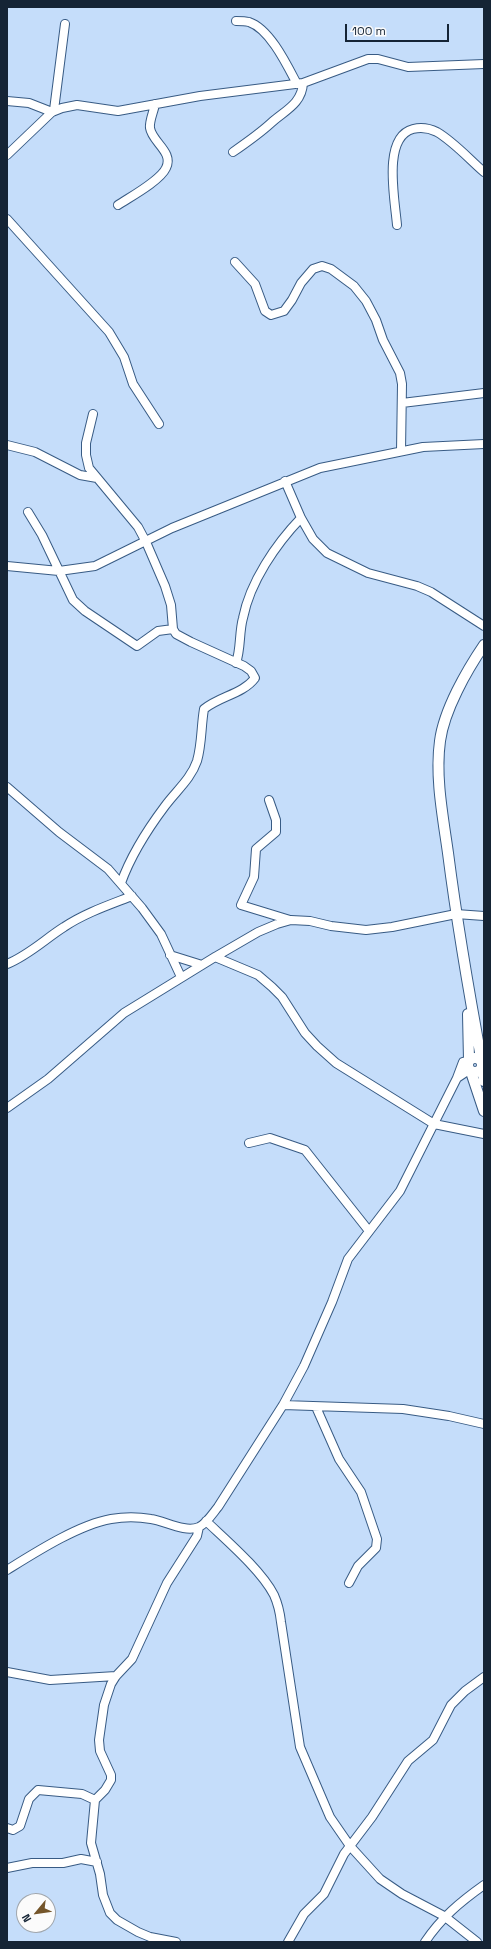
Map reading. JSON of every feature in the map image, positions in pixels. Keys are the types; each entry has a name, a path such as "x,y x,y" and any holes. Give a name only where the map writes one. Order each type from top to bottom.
{"main road":[{"path":"484,645 452,703 440,741 441,797 456,914 484,1081"},
{"path":"468,986 469,1066 484,1111"},
{"path":"469,1066 475,1058 482,1064"}],"street":[{"path":"233,152 289,110 298,101 303,91 300,84 267,36 249,22 236,21"},
{"path":"53,111 64,24"},
{"path":"7,155 53,111 77,105 118,111 200,96 300,84 368,59 378,59 408,67 484,64"},
{"path":"7,101 29,103 53,111"},
{"path":"118,205 159,177 166,169 168,163 166,154 152,135 150,126 155,104"},
{"path":"397,224 393,154 401,135 419,127 437,132 484,172"},
{"path":"7,219 109,332 124,357 133,384 159,424"},
{"path":"235,262 255,284 265,311 271,315 284,310 292,300 301,283 313,269 322,266 331,269 354,286 366,301 376,320 383,340 400,373 402,403 401,451"},
{"path":"402,403 484,393"},
{"path":"93,414 86,443 86,455 89,468 138,527 146,542 165,586 170,605 173,629 176,634 251,671 255,678 249,686 211,704 204,709 200,726 201,744 197,762 187,780 166,804 144,836 129,861 120,883"},
{"path":"7,566 59,571 95,566 172,528 320,468 423,447 484,444"},
{"path":"7,446 35,452 80,475 97,478"},
{"path":"285,481 301,518 313,539 327,553 368,573 417,586 431,592 484,626"},
{"path":"28,512 74,600 85,611 133,644 139,645 158,631 173,629"},
{"path":"236,663 243,616 253,587 281,539 301,518"},
{"path":"7,788 59,832 108,869 132,896 161,934 181,977"},
{"path":"269,800 276,820 276,832 256,849 254,877 241,905 291,920 310,921 331,926 366,930 392,927 456,914 484,916"},
{"path":"7,964 35,949 64,927 85,916 132,896"},
{"path":"7,1108 48,1079 124,1013 181,977 258,932 291,920"},
{"path":"170,955 202,965"},
{"path":"215,957 258,975 282,998 296,1021 317,1046 336,1063 434,1124 484,1134"},
{"path":"176,1942 150,1937 116,1920 106,1906 97,1862 91,1843 95,1800 105,1790 110,1780 110,1775 100,1751 99,1740 104,1705 116,1676 132,1659 167,1583 203,1524 218,1507 283,1405 304,1366 332,1302 348,1259 400,1191 457,1078 462,1062 469,1066"},
{"path":"249,1142 270,1138 305,1150 369,1231"},
{"path":"283,1405 403,1409 449,1416 484,1424"},
{"path":"316,1407 339,1459 361,1492 377,1538 376,1548 358,1566 349,1584"},
{"path":"7,1570 36,1552 73,1534 111,1519 151,1519 180,1527 192,1528 203,1524"},
{"path":"203,1524 244,1558 273,1594 280,1615 300,1747 330,1817 350,1846 372,1871 402,1894 444,1916 477,1942"},
{"path":"7,1672 50,1680 116,1676"},
{"path":"288,1942 304,1914 324,1894 338,1863 372,1817 408,1761 433,1740 451,1705 465,1691 484,1677"},
{"path":"7,1828 13,1830 20,1826 29,1799 38,1790 82,1794 95,1800"},
{"path":"7,1868 32,1863 63,1863 81,1859 97,1862"},
{"path":"425,1942 444,1916 484,1885"}]}
